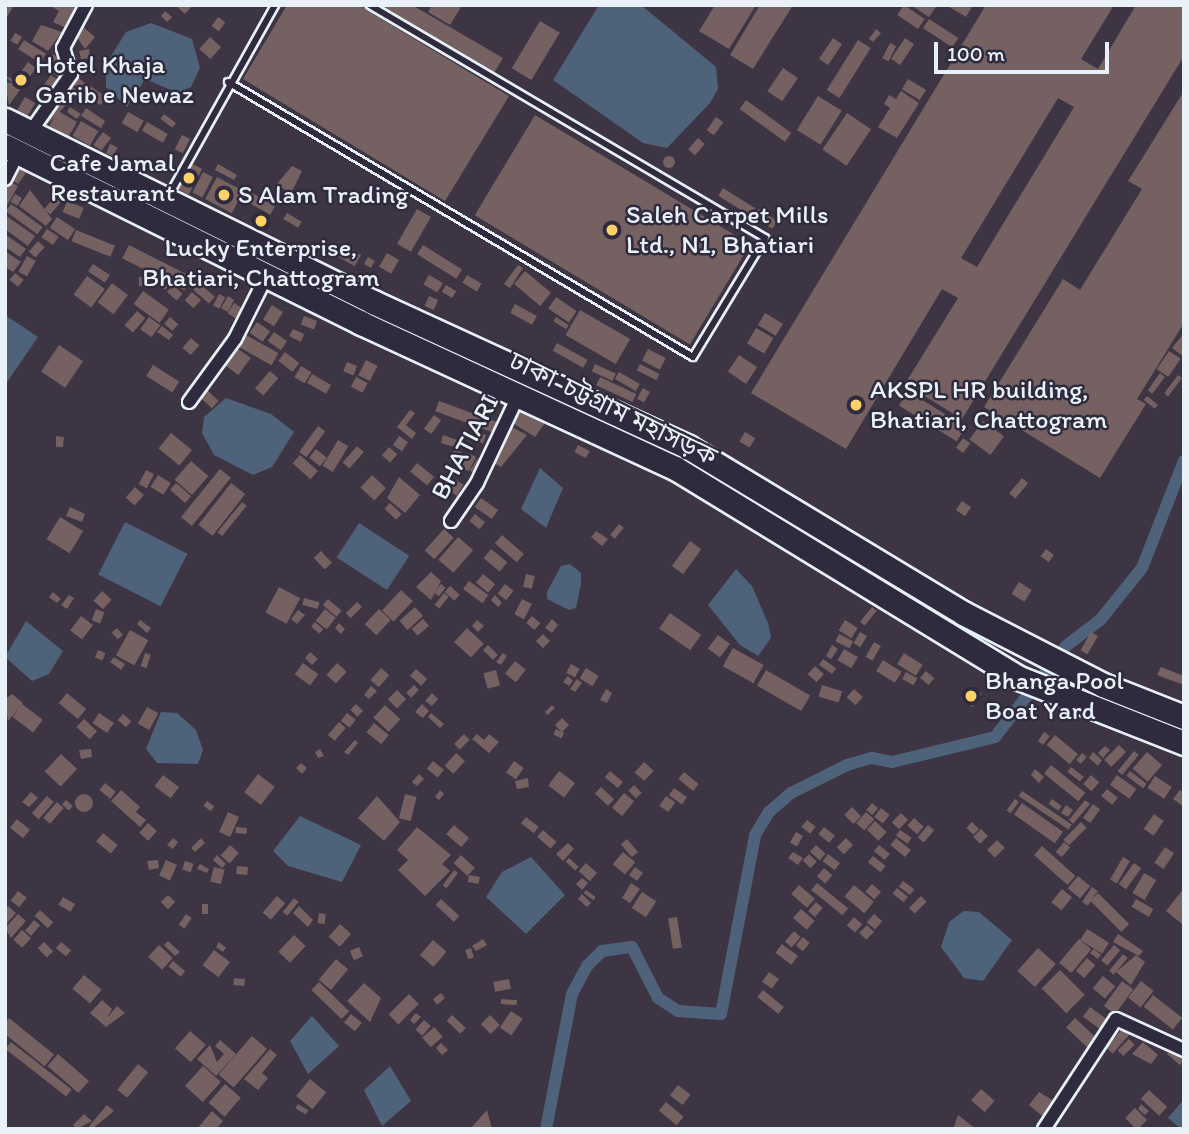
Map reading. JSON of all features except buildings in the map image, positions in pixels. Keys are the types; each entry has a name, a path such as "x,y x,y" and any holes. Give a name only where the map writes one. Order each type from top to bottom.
{"highway":[{"name":"ঢাকা-চট্টগ্রাম মহাসড়ক","path":"5,120 167,200 688,447 1031,648 1184,717"},
{"name":"ঢাকা-চট্টগ্রাম মহাসড়ক","path":"12,148 266,277 676,468 1019,678 1184,743"}],"street":[{"path":"31,131 71,74 63,48 86,5"},
{"path":"5,179 12,148"},
{"path":"189,402 235,339 266,277"},
{"name":"BHATIARI","path":"452,521 477,483 519,393"},
{"path":"1044,1129 1116,1019 1184,1049"}],"lane":[{"path":"167,200 228,82 275,5"},
{"path":"228,82 693,356 765,239 369,5"}],"water":[{"path":"599,5 641,5 716,67 718,89 710,103 667,148 643,143 553,80"},
{"path":"151,23 192,39 200,68 191,87 178,93 145,79 127,107 106,87 106,64 126,32"},
{"path":"5,315 38,337 5,385"},
{"path":"226,398 271,414 294,432 272,467 253,475 214,455 202,433 204,417"},
{"path":"540,468 563,488 546,528 521,509"},
{"path":"125,522 187,554 161,606 98,575"},
{"path":"359,523 409,556 387,590 337,557"},
{"path":"570,564 581,573 581,584 576,608 569,610 547,599 547,592 561,566"},
{"path":"736,569 752,586 768,623 771,638 758,656 740,645 708,605"},
{"path":"26,621 63,651 49,674 32,681 5,657"},
{"path":"161,712 177,713 196,730 203,750 198,764 157,763 146,749"},
{"path":"300,816 361,845 342,882 288,866 273,851"},
{"path":"531,857 565,895 526,934 486,897 502,872"},
{"path":"964,911 979,912 1012,940 983,981 964,978 941,947 949,922"},
{"path":"312,1016 339,1046 308,1074 290,1041"},
{"path":"390,1066 411,1101 382,1126 364,1090"},
{"path":"1184,1099 1184,1129 1181,1129 1168,1118"}],"waterway":[{"path":"546,1129 572,994 587,966 602,951 632,947 658,998 678,1011 721,1014 755,835 769,812 791,793 847,765 872,758 892,762 995,737 1066,646 1101,619 1142,568 1184,461"}],"place":[{"name":"Hotel Khaja Garib e Newaz","path":"21,80"},
{"name":"Cafe Jamal Restaurant","path":"189,178"},
{"name":"S Alam Trading","path":"224,195"},
{"name":"Lucky Enterprise, Bhatiari, Chattogram","path":"261,221"},
{"name":"Saleh Carpet Mills Ltd., N1, Bhatiari","path":"612,230"},
{"name":"AKSPL HR building, Bhatiari, Chattogram","path":"856,405"},
{"name":"Bhanga Pool Boat Yard","path":"971,696"}]}
